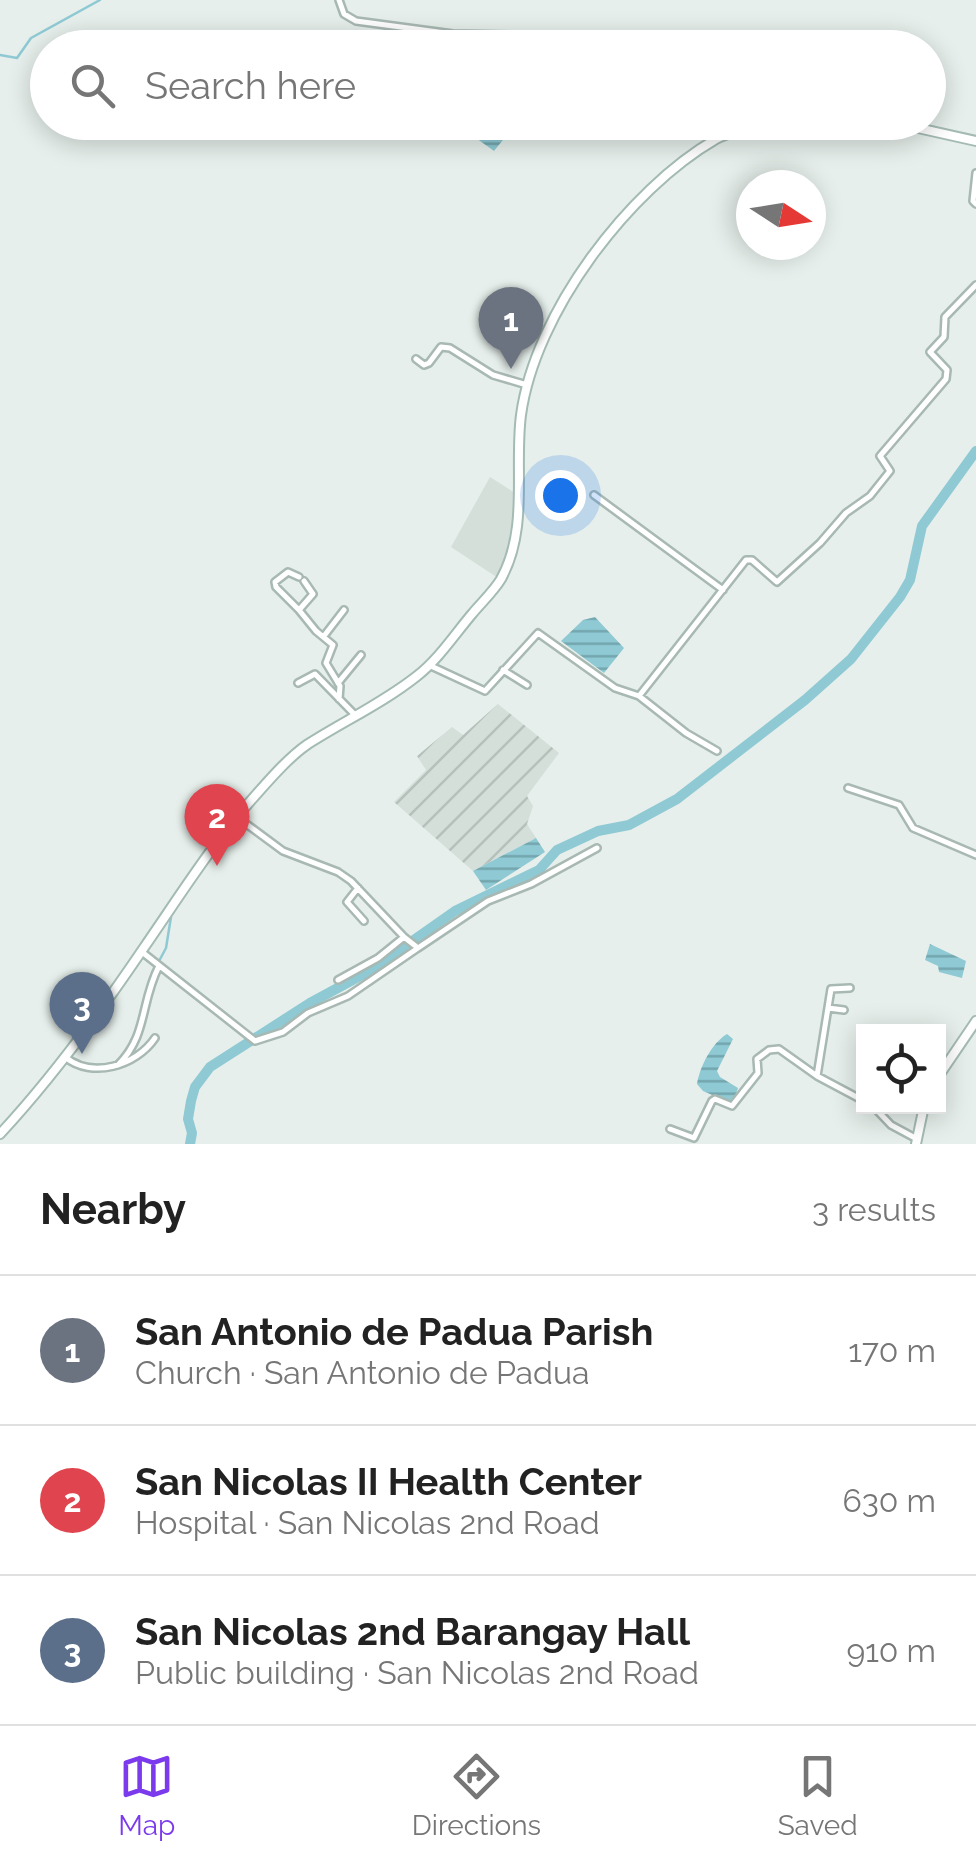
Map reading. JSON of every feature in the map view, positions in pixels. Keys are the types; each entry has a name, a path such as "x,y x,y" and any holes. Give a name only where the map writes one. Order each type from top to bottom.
{"street":[{"path":"339,0 344,14 356,21 424,30"},
{"path":"946,134 976,141"},
{"path":"0,1134 65,1057 142,952 206,854 238,817 304,747 382,700 428,664 501,579 521,496 520,418 543,338 596,253 658,182 716,140"},
{"path":"976,174 976,204"},
{"path":"639,696 750,558 774,582 780,580 846,513 870,496 890,471 880,454 946,379 946,370 930,352 944,336 945,317 976,284"},
{"path":"416,358 424,365 429,364 441,347 450,348 493,375 527,385"},
{"path":"594,495 723,590"},
{"path":"299,610 313,594 301,579 288,572 275,582 276,587 333,645 326,663 338,683 339,699"},
{"path":"323,636 344,610"},
{"path":"428,664 485,691 538,633 615,688 639,696 717,752"},
{"path":"338,683 361,656"},
{"path":"504,670 527,685"},
{"path":"298,684 315,674 356,716"},
{"path":"848,788 898,805 913,828 976,856"},
{"path":"238,817 283,851 338,872 417,947"},
{"path":"142,952 255,1041 283,1032 308,1013 348,996 488,901 531,884 597,848"},
{"path":"358,888 346,902 364,921"},
{"path":"338,980 406,939"},
{"path":"118,1064 139,1038 157,964"},
{"path":"817,1076 832,988 850,988"},
{"path":"828,1008 844,1010"},
{"path":"946,1065 976,1020"},
{"path":"65,1057 78,1068 118,1064 135,1057 155,1038"},
{"path":"670,1129 694,1138 712,1101 732,1106 758,1073 757,1060 770,1050 780,1049 856,1098"},
{"path":"881,1114 917,1142 922,1114"}],"shaded area":[{"path":"490,477 518,495 498,578 451,547"},
{"path":"498,704 559,753 527,796 533,806 527,824 536,838 473,871 394,802 426,770 417,756 452,727 463,735"}],"water":[{"path":"479,140 503,140 494,151"},
{"path":"595,617 624,648 604,673 561,641 583,620"},
{"path":"536,838 545,852 486,890 473,871"},
{"path":"930,944 966,961 962,978 939,972 938,966 925,960"},
{"path":"727,1034 733,1039 717,1071 738,1088 733,1104 703,1091 697,1084 708,1056"}],"waterway":[{"path":"46,30 100,0"},
{"path":"0,55 17,58 30,39"},
{"path":"190,1144 191,1101 195,1087 210,1067 310,1003 371,970 455,911 539,870 557,850 598,831 629,825 677,799 805,700 851,659 900,597 910,580 922,526 976,451"},
{"path":"141,1014 150,978 166,948 171,917"},
{"path":"97,1065 113,1064 122,1057"}],"place":[{"name":"San Antonio de Padua Parish","path":"511,369"},
{"name":"San Nicolas II Health Center","path":"217,866"},
{"name":"San Nicolas 2nd Barangay Hall","path":"82,1054"}]}
